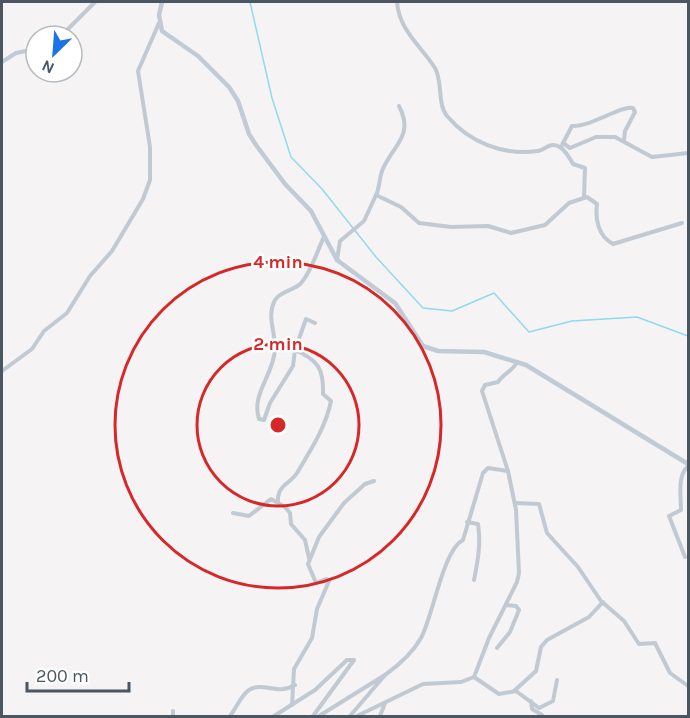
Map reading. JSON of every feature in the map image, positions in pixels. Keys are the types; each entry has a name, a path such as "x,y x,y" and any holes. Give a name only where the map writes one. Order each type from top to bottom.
{"main road":[{"path":"162,2 159,22 162,31 198,56 229,87 238,101 249,134 285,184 306,205 337,260 395,303 405,315 420,343 429,350 484,352 517,361 549,378 688,465"}],"street":[{"path":"73,24 95,2"},
{"path":"397,2 402,25 424,51 439,74 443,110 453,122 480,142 494,148 539,152 552,145 570,148 596,137 615,137 652,157 688,153"},
{"path":"2,370 32,349 44,331 67,313 90,276 112,251 143,199 150,180 150,147 138,71 159,22"},
{"path":"2,62 16,53 24,51"},
{"path":"337,260 340,241 362,222 376,195 382,171 404,137 405,122 399,106"},
{"path":"584,197 585,168 573,164 561,145 563,138 572,126 592,124 627,107 633,108 635,112 625,131 624,140"},
{"path":"376,195 401,207 419,223 452,227 488,226 511,233 545,225 564,207 584,197 592,199 597,204 594,216 607,240 614,244 682,224"},
{"path":"315,323 306,319 290,373 270,403 264,420 259,419 255,403 266,381 275,349 270,323 273,306 278,296 301,284 324,237"},
{"path":"278,502 281,486 295,475 318,436 331,401 323,394 324,381 316,363 295,350"},
{"path":"357,717 423,684 461,682 474,677 519,573 515,503 508,471 482,391 485,385 498,382 502,375 513,370 517,361"},
{"path":"685,557 669,516 681,510 681,484 688,465"},
{"path":"319,717 385,675 407,658 420,640 443,572 458,543 463,540 485,469 508,471"},
{"path":"309,559 319,537 344,503 357,494 365,484 374,481"},
{"path":"233,513 249,516 270,500 278,502 288,510 291,524 305,540 309,567 316,584 326,579 329,581 317,609 310,643 294,669 295,685 292,705"},
{"path":"515,503 539,504 546,533 578,567 603,602 624,621 639,644 655,643 670,673 688,686"},
{"path":"467,522 477,523 479,529 481,550 474,580"},
{"path":"514,691 536,671 541,647 547,640 589,616 603,602"},
{"path":"497,648 510,632 519,610 516,606 506,605"},
{"path":"274,717 315,690 347,660 354,660 313,717"},
{"path":"350,717 385,675"},
{"path":"474,677 500,694 514,691 524,694 539,708 551,704 555,698 557,680"},
{"path":"230,717 247,691 253,688 285,690 295,685"},
{"path":"380,717 386,702"},
{"path":"531,702 532,709 542,715"},
{"path":"173,711 173,717"}],"waterway":[{"path":"250,2 272,98 291,157 322,189 376,257 423,308 452,311 494,293 529,332 572,321 637,317 688,336"}]}
